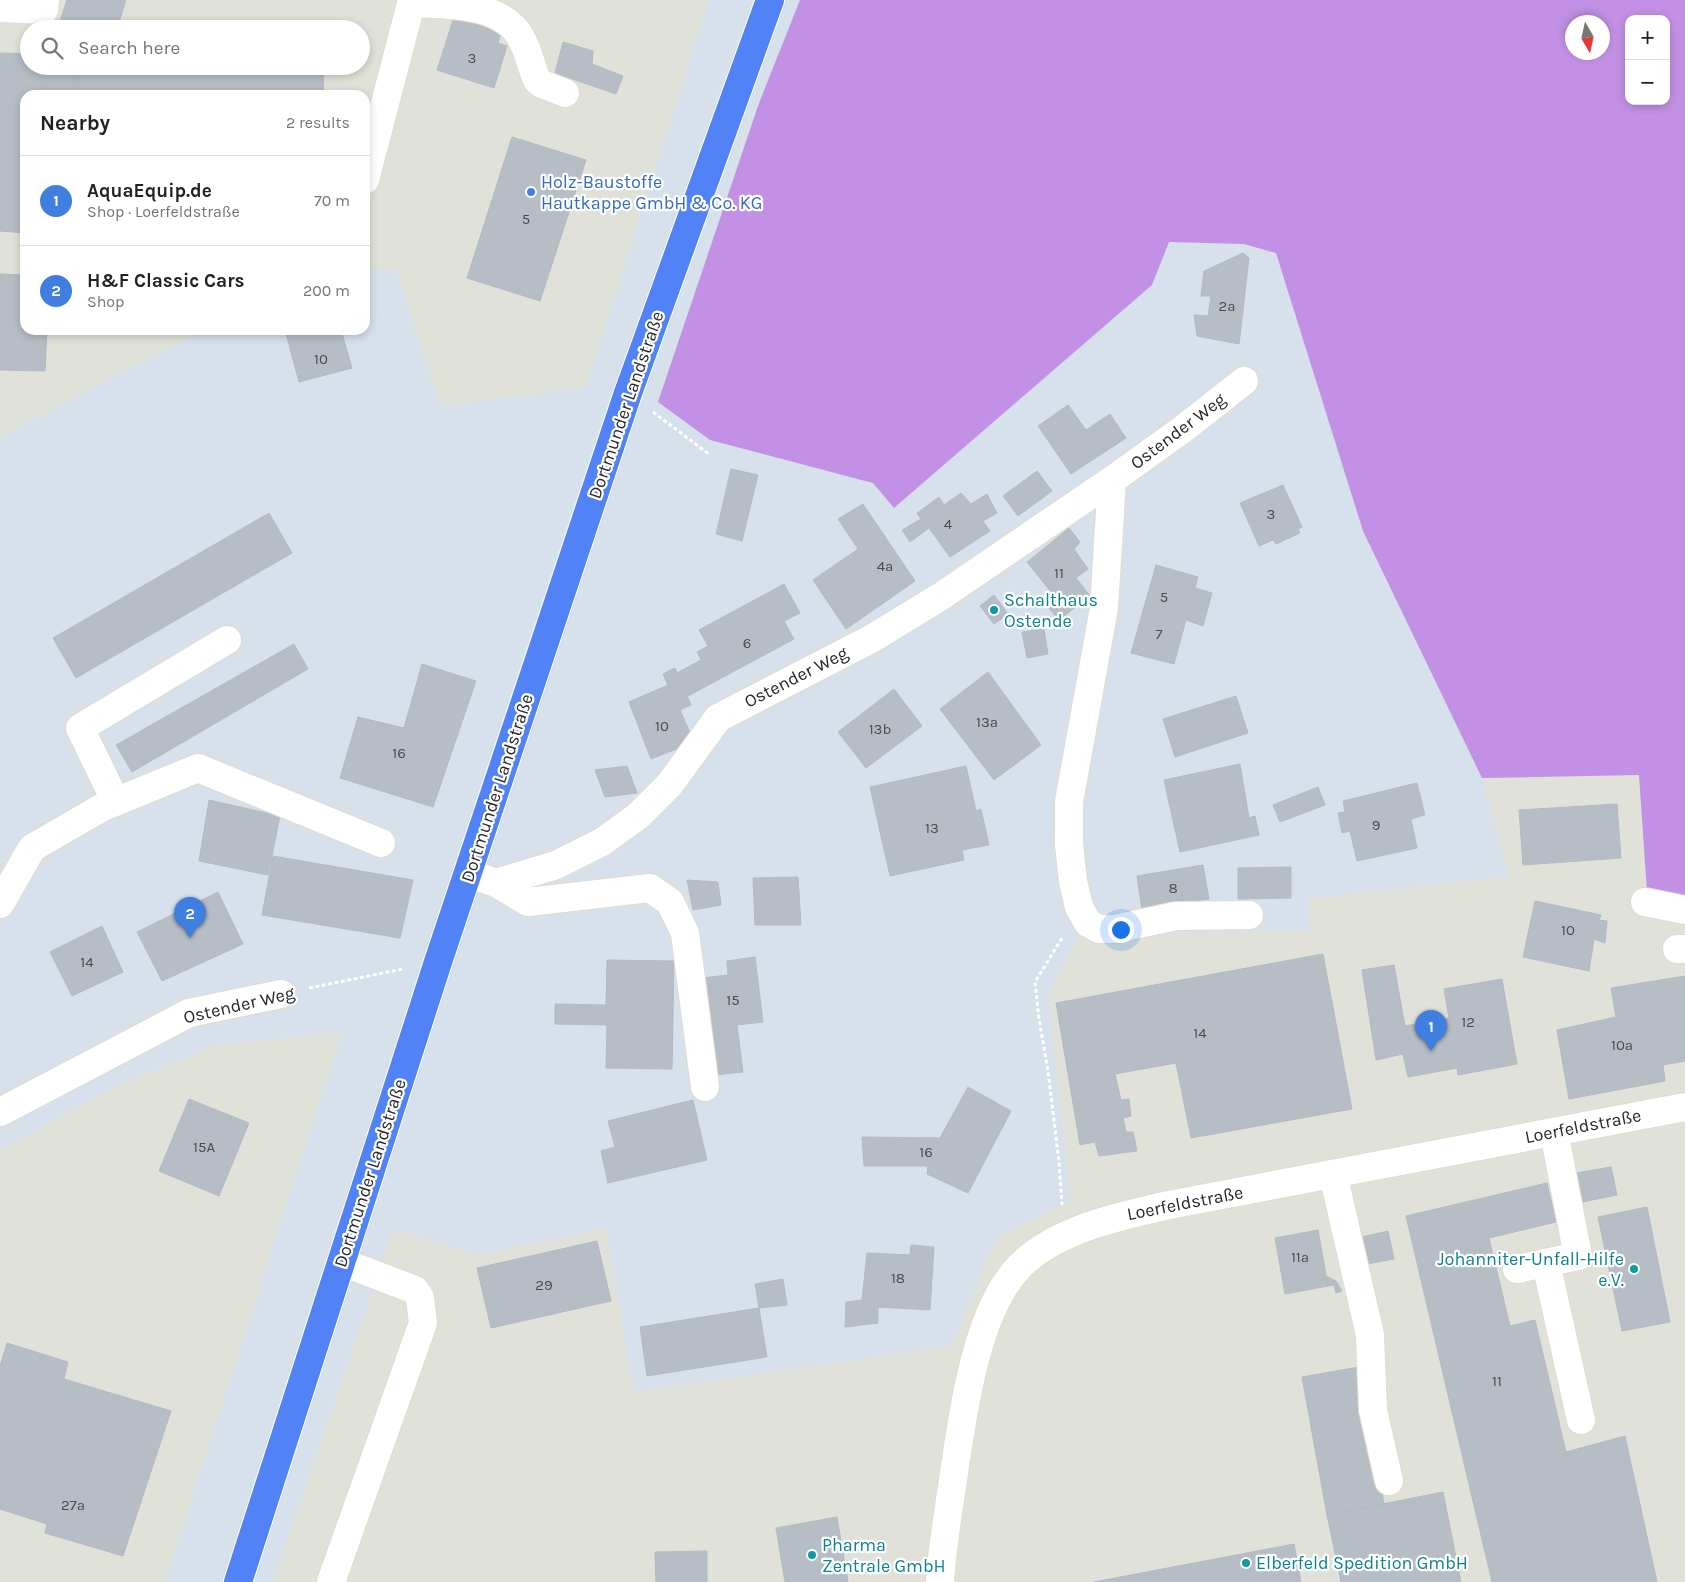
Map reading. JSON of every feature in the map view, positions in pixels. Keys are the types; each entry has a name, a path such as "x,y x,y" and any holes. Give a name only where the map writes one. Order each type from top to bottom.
{"main road":[{"name":"Dortmunder Landstraße","path":"238,1582 438,962 628,393 770,0"}],"street":[{"path":"0,8 44,10 45,0"},
{"path":"370,161 411,2 466,7 484,11 508,21 522,39 537,80 542,84 565,93"},
{"name":"Ostender Weg","path":"496,883 556,865 602,842 638,816 670,784 718,718 871,639 932,602 1112,480 1183,429 1244,381"},
{"name":"Ostender Weg","path":"1112,480 1104,608 1068,802 1068,844 1079,907 1088,923 1099,929 1115,929 1176,916 1249,915"},
{"path":"116,802 80,728 227,640"},
{"path":"0,904 32,848 103,807 198,768 381,843"},
{"path":"468,873 496,883 528,902 650,888 670,902 685,933 705,1087"},
{"path":"1645,902 1685,910"},
{"name":"Ostender Weg","path":"0,1112 189,1013 281,994"},
{"name":"Loerfeldstraße","path":"940,1582 942,1555 963,1410 989,1316 998,1297 1021,1266 1042,1250 1065,1236 1116,1217 1685,1107"},
{"path":"1517,1269 1578,1256 1554,1132"},
{"path":"1333,1174 1370,1335 1373,1410 1389,1480"},
{"path":"331,1582 423,1323 420,1298 415,1290 342,1262"},
{"path":"1546,1263 1581,1420"}],"path":[{"path":"628,393 710,455"},
{"path":"1065,1236 1059,1162 1035,982 1079,907"},
{"name":"Ostender Weg","path":"281,994 438,962"}],"shaded area":[{"path":"0,0 709,0 586,387 441,406 396,270 370,267 370,90 20,90 20,335 194,335 0,437"},
{"path":"800,0 1685,0 1685,899 1647,892 1639,775 1482,778 1363,531 1276,253 1244,244 1169,242 1152,285 894,508 873,483 710,440 658,402 759,103"},
{"path":"1639,775 1647,892 1685,899 1685,1582 273,1582 394,1229 477,1255 606,1228 634,1392 952,1346 991,1249 1004,1234 1071,1200 1048,994 1079,937 1311,930 1308,899 1509,876 1482,778"},
{"path":"342,1032 165,1582 0,1582 0,1150 114,1087 217,1045"}],"building":[{"path":"67,0 126,0 120,20 60,20"},
{"path":"454,17 501,31 498,43 507,46 494,88 437,70"},
{"path":"563,42 593,51 592,64 623,76 616,94 555,73"},
{"path":"0,53 20,54 20,75 75,75 74,90 20,90 20,233 0,231"},
{"path":"76,75 324,75 323,90 75,90"},
{"path":"512,137 586,160 540,301 467,278"},
{"path":"1243,253 1249,258 1239,344 1197,336 1194,315 1208,316 1211,296 1201,296 1204,271"},
{"path":"0,274 20,275 20,335 47,335 45,371 0,370"},
{"path":"286,335 342,335 352,368 299,382"},
{"path":"1068,405 1086,430 1110,414 1126,438 1071,474 1038,426"},
{"path":"731,469 758,475 742,541 716,534"},
{"path":"1037,471 1052,491 1018,516 1003,496"},
{"path":"1283,485 1302,527 1298,529 1300,533 1276,544 1273,540 1259,546 1240,503"},
{"path":"961,493 971,504 987,494 997,513 983,521 990,531 950,557 929,528 910,542 902,530 921,519 917,513 939,497 944,505"},
{"path":"863,504 915,581 846,629 813,580 858,549 838,519"},
{"path":"269,513 292,553 76,678 53,638"},
{"path":"1069,528 1080,542 1074,549 1088,569 1076,578 1090,596 1059,620 1042,600 1051,592 1027,562"},
{"path":"1156,565 1198,577 1195,588 1212,593 1203,626 1186,620 1174,664 1131,653"},
{"path":"784,584 800,613 784,621 794,639 688,696 677,673 701,660 697,652 708,646 699,630"},
{"name":"Schalthaus Ostende","path":"994,595 1008,614 994,624 980,606"},
{"path":"1044,629 1048,654 1027,658 1022,632"},
{"path":"294,644 308,669 132,772 116,745"},
{"path":"422,664 476,681 433,807 340,778 358,717 404,728"},
{"path":"675,668 691,705 680,710 694,742 651,759 629,702 668,685 663,674"},
{"path":"988,672 1041,745 994,780 940,709"},
{"path":"894,689 922,726 866,768 838,732"},
{"path":"1236,696 1248,733 1175,757 1163,719"},
{"path":"1240,764 1249,818 1255,816 1259,835 1180,852 1164,780"},
{"path":"627,766 637,793 605,797 595,770"},
{"path":"966,766 976,811 981,809 989,845 962,850 964,860 890,876 870,787"},
{"path":"1417,783 1425,815 1411,819 1417,848 1357,861 1350,831 1342,833 1338,813 1345,812 1343,801"},
{"path":"1318,787 1325,805 1280,822 1273,805"},
{"path":"209,800 280,816 268,875 199,861"},
{"path":"1617,804 1621,858 1523,865 1519,810"},
{"path":"273,856 413,880 400,938 262,915"},
{"path":"1203,865 1209,899 1142,910 1137,876"},
{"path":"1291,867 1291,898 1238,899 1238,868"},
{"path":"798,877 801,925 755,925 753,878"},
{"path":"687,880 718,882 721,905 693,910"},
{"path":"218,892 243,944 162,981 137,932"},
{"path":"1535,901 1601,915 1599,920 1607,921 1605,943 1594,939 1589,971 1523,957"},
{"path":"102,926 123,972 72,996 50,952"},
{"path":"1323,954 1352,1109 1191,1138 1176,1063 1115,1074 1121,1100 1129,1099 1131,1116 1123,1118 1126,1132 1133,1132 1137,1151 1099,1156 1095,1142 1080,1145 1056,1003"},
{"path":"755,957 763,1022 737,1025 743,1072 715,1075 703,978 728,975 727,961"},
{"path":"607,960 674,961 672,1069 606,1068 607,1025 555,1024 555,1004 606,1005"},
{"path":"1394,965 1405,1026 1449,1018 1444,989 1502,979 1517,1064 1458,1075 1457,1068 1408,1077 1403,1054 1376,1060 1362,970"},
{"path":"1685,976 1685,1061 1663,1065 1665,1081 1569,1099 1557,1030 1616,1017 1611,988"},
{"path":"968,1087 1011,1111 968,1193 927,1174 928,1166 864,1166 862,1137 940,1138"},
{"path":"189,1099 249,1123 219,1196 159,1171"},
{"path":"693,1100 707,1160 608,1183 601,1151 615,1147 608,1121"},
{"path":"1611,1167 1617,1195 1582,1202 1576,1173"},
{"path":"1547,1183 1556,1222 1489,1238 1510,1326 1535,1320 1566,1452 1625,1436 1657,1582 1492,1582 1406,1216"},
{"name":"Johanniter-Unfall-Hilfe e.V.","path":"1647,1207 1670,1322 1622,1331 1598,1217"},
{"path":"1318,1230 1328,1286 1285,1294 1275,1238"},
{"path":"1388,1231 1394,1259 1367,1264 1362,1237"},
{"path":"597,1241 611,1301 491,1328 477,1268"},
{"path":"911,1245 934,1247 930,1310 878,1307 878,1323 845,1327 846,1302 862,1300 867,1253 910,1255"},
{"path":"1326,1276 1336,1281 1342,1291 1336,1293 1334,1285 1328,1286"},
{"path":"783,1279 787,1305 759,1308 755,1284"},
{"path":"759,1308 767,1357 647,1376 640,1327"},
{"path":"7,1343 68,1362 64,1379 171,1411 123,1556 45,1533 47,1524 0,1509 0,1366"},
{"path":"1359,1367 1384,1504 1327,1515 1302,1377"},
{"path":"1443,1492 1461,1582 1341,1582 1327,1515"},
{"name":"Pharma Zentrale GmbH","path":"837,1517 848,1582 785,1582 776,1528"},
{"name":"Elberfeld Spedition GmbH","path":"1294,1544 1301,1582 1094,1582"},
{"path":"707,1551 707,1582 656,1582 655,1552"}],"place":[{"name":"Holz-Baustoffe Hautkappe GmbH & Co. KG","path":"531,192"},
{"name":"Schalthaus Ostende","path":"994,610"},
{"name":"H&F Classic Cars","path":"190,938"},
{"name":"AquaEquip.de","path":"1431,1051"},
{"name":"Johanniter-Unfall-Hilfe e.V.","path":"1634,1269"},
{"name":"Pharma Zentrale GmbH","path":"812,1555"},
{"name":"Elberfeld Spedition GmbH","path":"1246,1563"}]}
